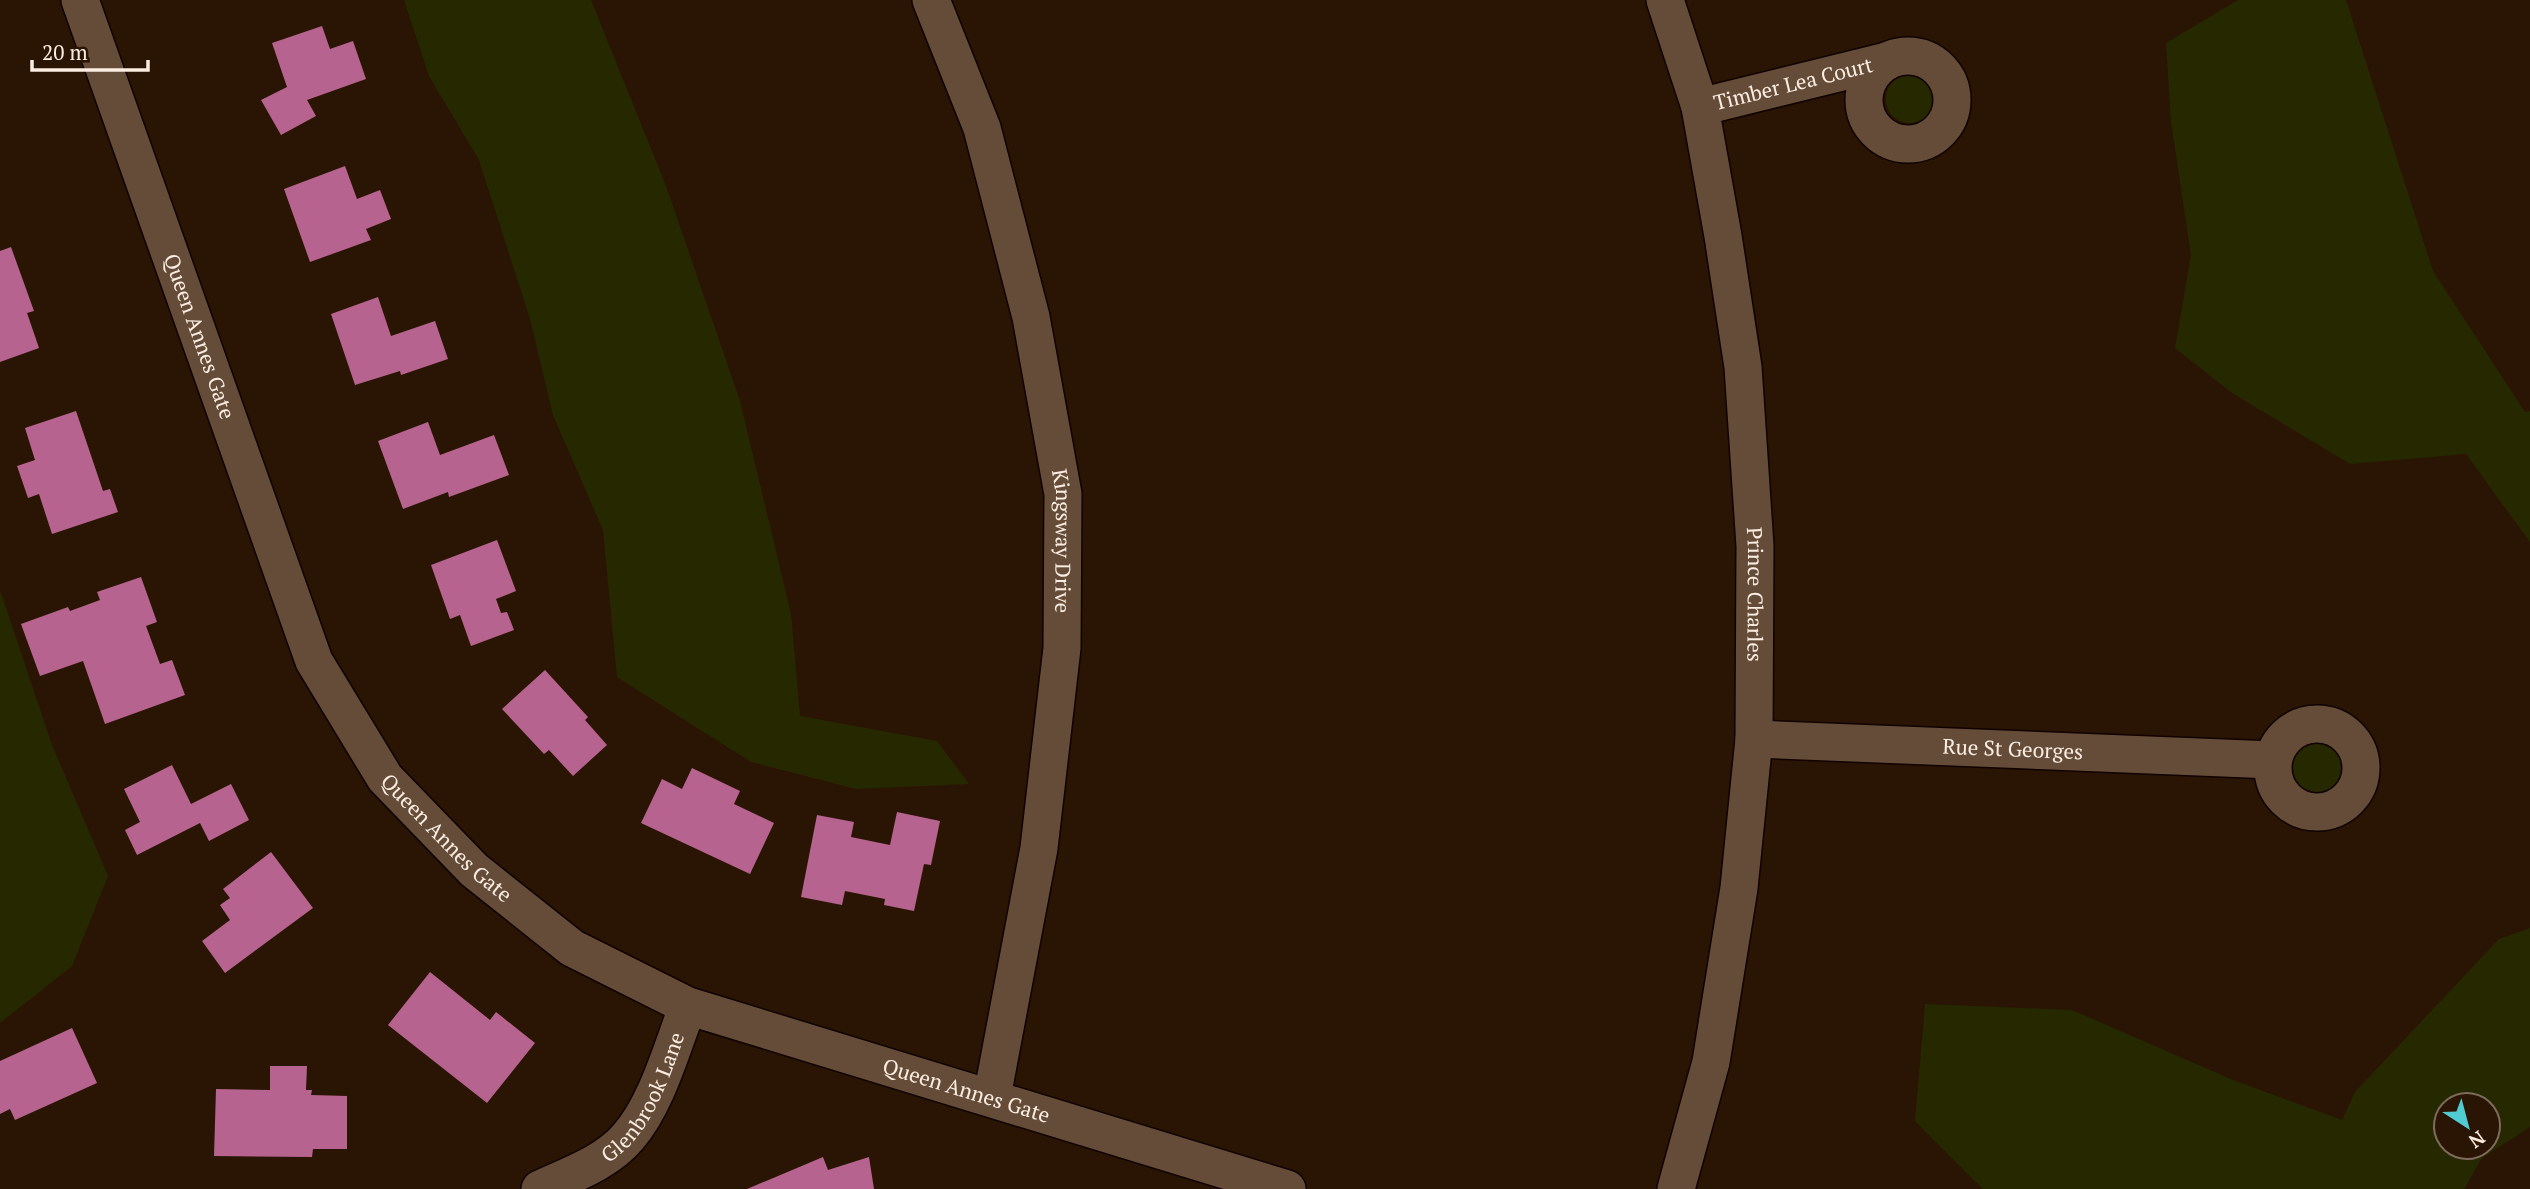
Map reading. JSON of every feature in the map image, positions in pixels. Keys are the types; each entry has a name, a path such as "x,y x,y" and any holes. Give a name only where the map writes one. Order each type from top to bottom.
{"street":[{"name":"Queen Annes Gate","path":"80,0 314,661 384,778 474,870 572,948 688,1006 1287,1189"},
{"name":"Kingsway Drive","path":"931,0 982,128 1031,317 1063,494 1062,648 1040,835 992,1097"},
{"name":"Prince Charles","path":"1665,0 1700,107 1743,367 1755,546 1754,739 1738,888 1711,1062 1676,1189"},
{"name":"Timber Lea Court","path":"1700,107 1887,61"},
{"name":"Rue St Georges","path":"1754,739 2273,760"},
{"name":"Glenbrook Lane","path":"540,1189 595,1164 628,1138 651,1100 688,1006"}],"green space":[{"path":"404,0 591,0 666,186 740,401 791,614 800,716 937,741 969,784 856,789 751,762 617,677 603,530 553,415 530,319 479,160 429,76"},
{"path":"2238,0 2346,0 2433,271 2525,412 2530,411 2530,542 2466,454 2350,464 2232,393 2175,348 2191,255 2171,122 2166,43"},
{"path":"1910,75 1927,82 1934,99 1927,116 1910,123 1893,116 1886,99 1893,82"},
{"path":"0,590 52,745 108,876 72,966 0,1023"},
{"path":"2317,744 2334,751 2341,768 2334,785 2317,792 2300,785 2293,768 2300,751"},
{"path":"2530,928 2530,1127 2502,1145 2502,1091 2432,1091 2432,1161 2480,1161 2464,1189 1983,1189 1915,1121 1925,1004 2072,1010 2233,1080 2342,1120 2355,1092 2499,939"}],"building":[{"path":"322,26 330,49 353,41 366,79 307,100 316,116 281,135 261,100 287,87 272,43"},
{"path":"345,166 357,199 380,190 391,219 366,229 371,240 310,262 284,189"},
{"path":"11,247 34,311 27,313 39,348 0,362 0,251"},
{"path":"378,297 391,336 435,321 448,359 401,375 400,371 355,385 331,314"},
{"path":"76,411 103,491 110,489 118,512 52,534 39,494 28,498 17,466 35,460 25,428"},
{"path":"428,422 440,455 494,435 509,475 449,497 448,492 403,509 378,441"},
{"path":"497,540 516,591 496,599 501,613 507,612 514,630 471,646 460,615 450,619 431,565"},
{"path":"141,577 157,622 146,626 160,664 172,660 185,695 105,724 83,661 40,676 21,624 68,607 70,611 100,600 97,592"},
{"path":"545,670 588,717 585,720 607,745 573,776 549,750 544,754 502,709"},
{"path":"172,765 191,804 231,784 249,820 209,841 200,823 137,855 125,830 140,822 124,789"},
{"path":"692,768 740,791 734,804 774,823 750,874 641,823 662,779 682,789"},
{"path":"897,812 940,821 931,865 924,864 914,911 884,905 885,899 845,891 842,905 801,897 817,815 854,822 851,837 890,845"},
{"path":"271,852 313,908 225,973 202,941 230,920 220,905 230,898 223,889"},
{"path":"430,972 490,1020 496,1012 535,1043 487,1103 388,1025"},
{"path":"72,1028 97,1083 15,1120 10,1109 0,1114 0,1061"},
{"path":"270,1066 307,1066 306,1090 312,1090 311,1095 347,1096 347,1149 313,1149 312,1157 214,1156 216,1089 270,1090"},
{"path":"823,1157 828,1170 869,1157 874,1189 747,1189"}]}
